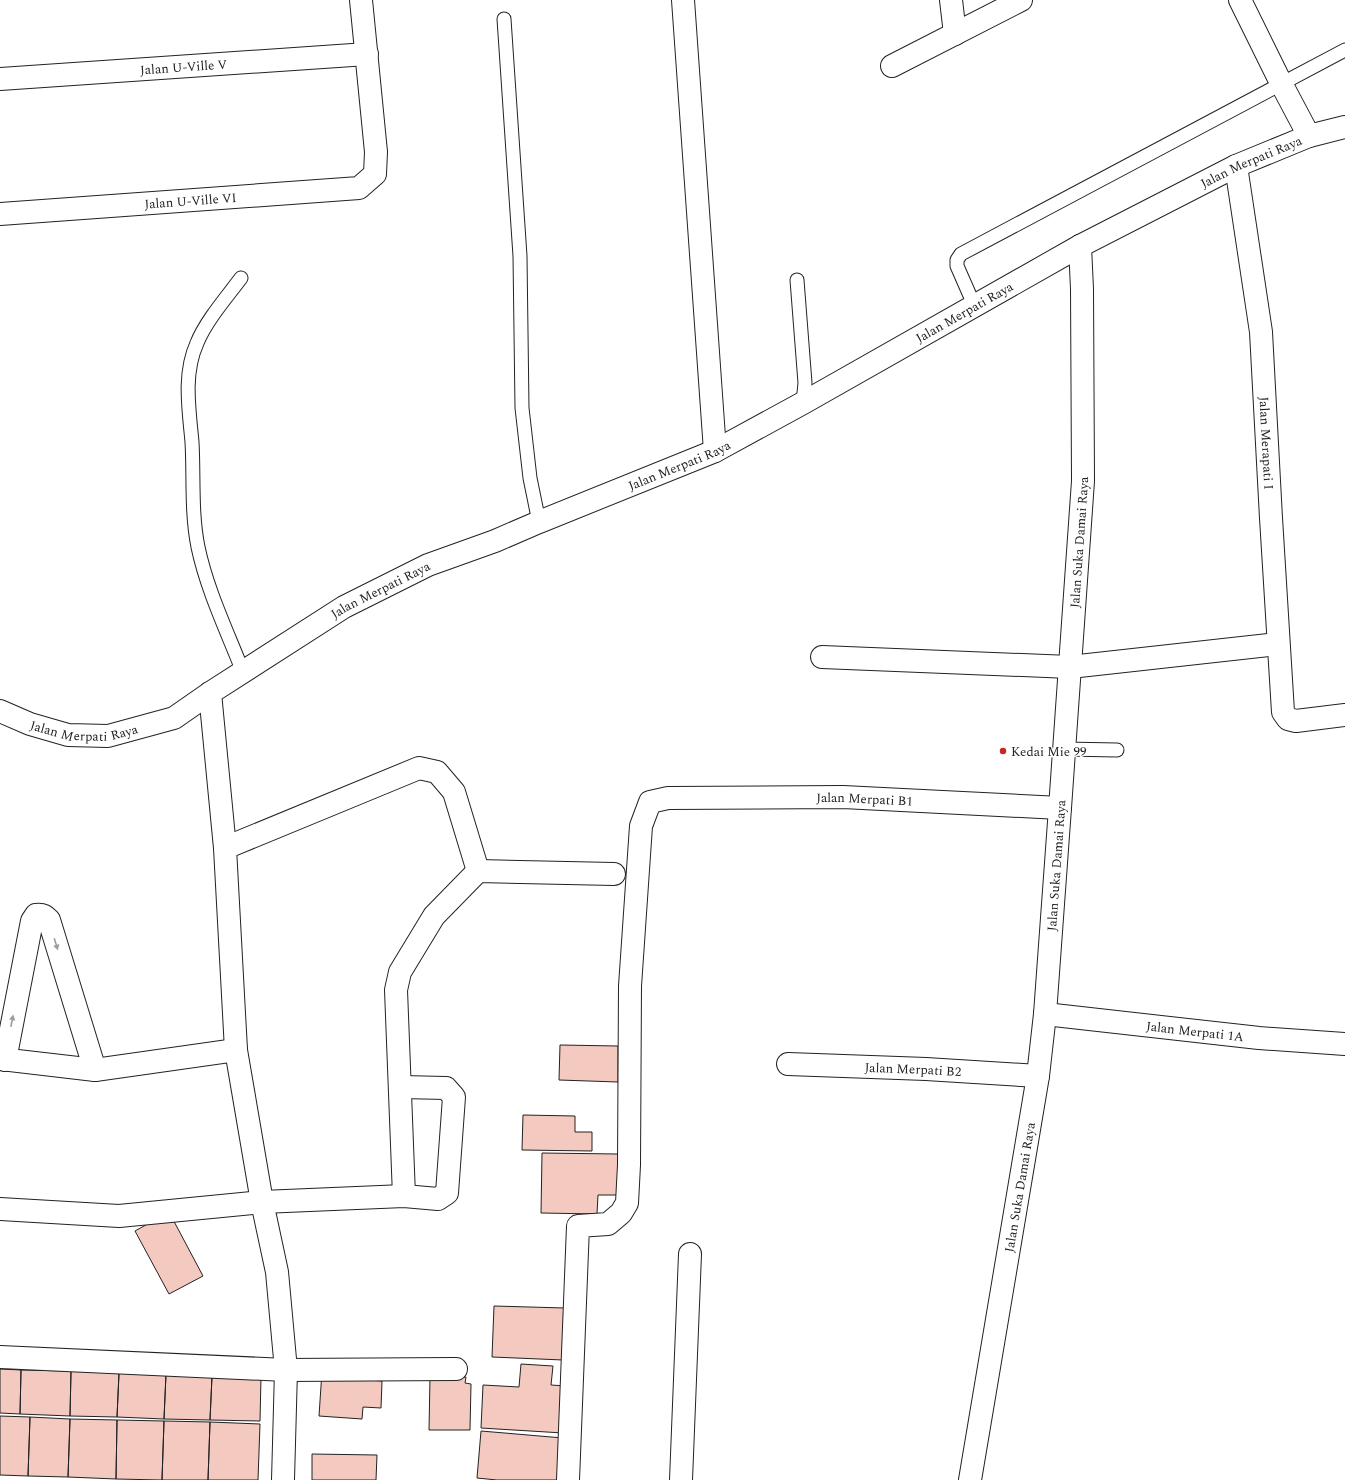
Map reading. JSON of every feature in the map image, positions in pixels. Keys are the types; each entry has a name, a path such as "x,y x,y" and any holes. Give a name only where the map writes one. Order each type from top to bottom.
{"street":[{"path":"361,0 367,54"},
{"path":"683,0 715,451"},
{"path":"951,0 955,34"},
{"path":"892,66 1021,0"},
{"path":"1240,0 1309,136"},
{"name":"Jalan U-Ville V","path":"0,79 367,54"},
{"name":"Jalan U-Ville VI","path":"0,214 359,188 374,174 376,152 367,54"},
{"name":"Jalan Merpati Raya","path":"0,711 30,724 68,734 108,736 174,718 344,606 428,565 495,541 715,451 803,403 1080,246 1236,166 1309,136 1345,127"},
{"name":"Jalan Merapati I","path":"1236,166 1261,332 1283,712 1288,719 1296,721 1345,715"},
{"name":"Jalan Suka Damai Raya","path":"970,1480 1038,1076 1045,1014 1083,482 1082,289 1080,246"},
{"path":"822,657 1070,667 1278,644"},
{"path":"210,693 225,848 236,1050 262,1202 277,1272 286,1370 283,1480"},
{"path":"225,848 419,768 437,772 454,792 478,871"},
{"name":"Jalan Merpati B1","path":"568,1480 578,1226 608,1224 621,1213 627,1202 629,1166 630,986 641,826 650,802 668,798 843,797 1060,808"},
{"path":"404,1196 401,1087 396,990 400,972 434,916 478,871 614,874"},
{"path":"95,1070 49,920 44,915 36,915 32,921 2,1059 95,1070 236,1050"},
{"name":"Jalan Merpati 1A","path":"1045,1014 1259,1038 1345,1044"},
{"name":"Jalan Merpati B2","path":"788,1064 926,1069 1038,1076"},
{"path":"0,1209 119,1216 262,1202 404,1196 438,1199 447,1193 454,1097 446,1088 401,1087"},
{"path":"681,1480 690,1254"},
{"path":"0,1357 286,1370 456,1369"}],"lane":[{"path":"504,19 520,256 522,408 530,478 539,522"},
{"path":"975,306 957,266 957,260 962,254 1282,85 1345,50"},
{"path":"241,278 214,314 196,343 189,372 188,403 193,456 194,518 198,547 209,587 244,672"},
{"path":"797,280 805,383 803,403"},
{"path":"1064,749 1117,750"}],"building":[{"path":"560,1045 618,1046 618,1082 559,1080"},
{"path":"523,1115 575,1116 575,1132 592,1132 592,1151 522,1150"},
{"path":"542,1153 618,1154 618,1195 598,1195 597,1214 541,1213"},
{"path":"169,1212 203,1276 169,1294 135,1231"},
{"path":"494,1306 565,1308 563,1360 492,1357"},
{"path":"521,1364 553,1366 551,1385 566,1386 563,1433 481,1428 483,1385 519,1387"},
{"path":"0,1369 21,1370 20,1414 0,1413"},
{"path":"21,1370 71,1371 70,1416 20,1414"},
{"path":"71,1371 119,1373 117,1417 70,1416"},
{"path":"322,1371 368,1380 382,1381 381,1408 363,1407 362,1419 319,1416"},
{"path":"119,1373 166,1374 164,1419 117,1417"},
{"path":"166,1374 212,1376 210,1420 164,1419"},
{"path":"212,1376 261,1377 260,1421 210,1420"},
{"path":"430,1377 466,1377 465,1383 471,1384 470,1430 429,1430"},
{"path":"0,1416 30,1417 28,1476 0,1475"},
{"path":"30,1417 70,1419 68,1477 28,1476"},
{"path":"70,1419 117,1420 116,1479 68,1477"},
{"path":"117,1420 164,1421 162,1480 116,1479"},
{"path":"164,1421 210,1422 208,1480 162,1480"},
{"path":"210,1422 260,1424 258,1480 208,1480"},
{"path":"481,1431 563,1438 559,1480 497,1480 477,1478"},
{"path":"312,1454 377,1455 376,1480 312,1480"}],"place":[{"name":"Kedai Mie 99","path":"1003,751"}]}
